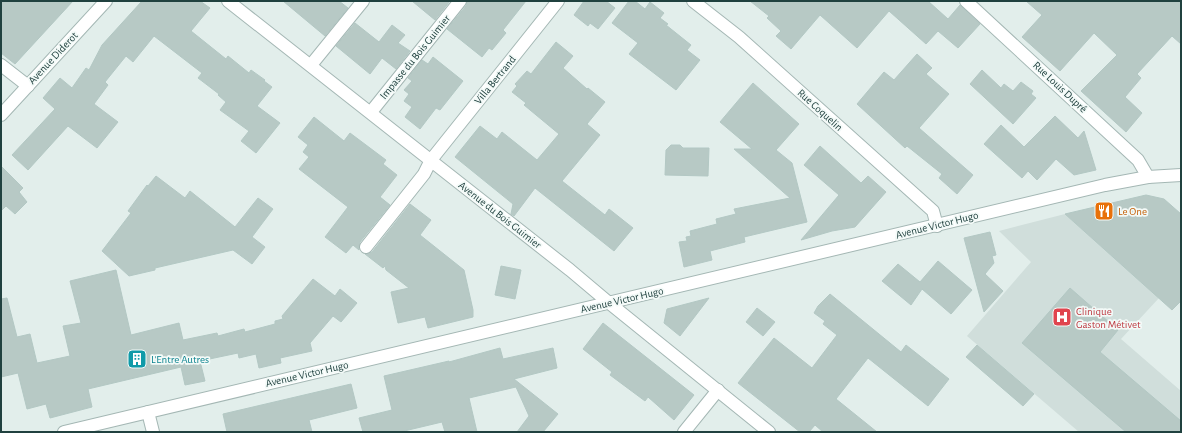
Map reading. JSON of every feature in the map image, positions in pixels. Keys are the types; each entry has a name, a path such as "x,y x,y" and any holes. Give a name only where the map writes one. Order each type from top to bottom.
{"street":[{"name":"Avenue Diderot","path":"1,115 106,1"},
{"name":"Avenue du Bois Guimier","path":"228,1 570,270 769,432"},
{"path":"311,65 362,1"},
{"name":"Impasse du Bois Guimier","path":"371,112 460,1"},
{"name":"Villa Bertrand","path":"366,247 424,174 431,160 558,1"},
{"name":"Rue Coquelin","path":"693,1 739,37 933,211 937,226"},
{"name":"Rue Louis Dupré","path":"966,1 1138,160 1148,177"},
{"path":"1,65 28,86"},
{"name":"Avenue Victor Hugo","path":"64,432 608,302 659,292 1112,184 1148,177 1181,175"},
{"path":"684,432 718,390"},
{"path":"148,412 153,432"}],"shaded area":[{"name":"Clinique Gaston Métivet","path":"1065,214 1159,298 1121,339 1181,391 1181,432 1079,432 967,336 1031,262 999,231"}],"building":[{"path":"1,1 73,1 15,64 1,53"},
{"path":"142,1 200,1 210,8 191,31 226,59 228,56 249,73 251,70 272,87 257,106 280,123 256,153 241,141 249,131 220,110 226,102 218,95 219,94 198,78 202,73 154,36 133,62 126,56 105,82 108,85 94,104 118,122 97,148 68,126 28,170 12,155 55,109 43,98 60,78 72,88 86,68 89,70 102,45"},
{"path":"283,1 339,1 348,8 325,36"},
{"path":"412,1 450,1 435,20"},
{"path":"467,1 526,1 503,30 506,33 492,50 489,48 482,57 447,29 466,6"},
{"path":"584,1 606,1 615,8 598,29 590,23 588,26 574,15"},
{"path":"629,1 635,1 645,9 650,2 664,13 660,18 668,24 666,25 691,45 687,50 700,60 676,90 629,54 638,43 612,23"},
{"path":"750,1 928,1 948,19 960,5 980,24 958,48 938,31 926,44 889,11 857,48 820,15 791,49 776,36 781,31 767,18 769,16"},
{"path":"1026,1 1181,1 1181,44 1172,36 1137,74 1141,78 1125,97 1142,113 1126,132 1081,91 1117,55 1094,33 1060,71 1022,37 1042,15"},
{"path":"355,23 379,42 392,25 405,35 398,43 410,51 396,69 382,58 370,74 336,46"},
{"path":"556,42 573,56 563,68 587,89 588,88 605,102 587,124 600,135 562,181 605,215 609,209 633,228 614,251 535,188 514,216 511,214 513,204 455,157 480,126 497,139 502,132 537,160 559,134 524,105 526,103 512,92 517,86 515,84 527,71 531,74"},
{"path":"917,54 932,68 926,74 949,94 919,128 973,175 957,194 939,178 942,174 907,146 905,148 857,104 884,72 894,80"},
{"path":"433,57 463,81 440,110 436,108 420,129 405,117 412,107 404,101 409,94 404,90 412,81 408,78 422,60 428,64"},
{"path":"982,70 1001,88 1004,84 1013,91 1021,82 1033,91 1031,94 1036,98 1013,124 970,84"},
{"path":"753,83 799,124 776,150 792,163 807,222 744,237 745,242 710,251 712,260 684,267 679,242 687,241 686,237 691,236 690,231 717,224 716,219 736,214 734,209 790,198 734,149 752,149 720,122"},
{"path":"1055,116 1078,138 1084,131 1096,170 1074,175 1056,159 1037,180 1028,171 1022,178 984,144 1001,125 1024,147"},
{"path":"314,117 344,141 350,133 386,160 383,164 397,175 380,197 390,205 360,242 359,250 353,245 346,253 325,237 348,207 299,169 309,157 303,152 308,145 298,137"},
{"path":"671,145 680,145 683,148 709,148 708,176 665,175 666,150"},
{"path":"820,146 861,183 868,176 886,192 855,227 832,231 801,240 839,195 804,165"},
{"path":"1,166 23,188 19,192 27,202 15,214 6,206 1,211"},
{"path":"156,176 185,198 190,191 235,227 258,198 273,209 252,237 265,247 252,264 233,250 155,268 155,270 129,276 102,251 131,213 128,211 147,185 148,186"},
{"path":"1146,195 1164,199 1181,214 1181,301 1172,310 1065,214"},
{"path":"410,204 431,220 420,235 464,270 473,310 473,317 428,328 425,317 398,323 391,292 409,288 386,270 385,266 383,268 365,254 372,252"},
{"path":"990,232 996,255 992,256 994,263 985,274 1003,291 984,312 964,238"},
{"path":"938,261 972,290 951,314 922,289 911,305 882,281 898,264 920,282"},
{"path":"501,266 521,270 515,299 495,295"},
{"path":"116,270 131,335 179,323 183,340 217,333 218,336 244,329 245,332 275,324 275,321 283,319 282,316 313,279 335,296 340,289 357,303 341,322 333,316 310,343 312,351 280,358 281,363 259,368 256,354 239,358 238,353 200,361 205,381 185,385 181,367 88,389 92,407 50,418 46,404 27,409 18,373 1,377 1,299 7,298 17,337 30,334 37,363 70,356 63,326 81,323 70,281"},
{"path":"1070,288 1118,330 1100,352 1181,421 1181,432 1126,432 1022,343"},
{"path":"830,294 901,352 906,345 949,379 928,406 868,358 836,399 877,432 823,432 815,425 809,432 800,432 738,383 774,338 812,368 837,335 823,324 825,321 814,313 818,306"},
{"path":"709,298 680,336 664,323 667,309"},
{"path":"757,308 775,322 763,336 746,322"},
{"path":"603,323 694,395 674,420 648,397 645,401 610,375 612,372 583,349"},
{"path":"977,345 1034,394 1023,406 966,357"},
{"path":"500,348 503,359 553,348 557,368 514,379 558,414 543,432 517,432 529,416 516,387 469,398 477,432 445,432 442,422 400,432 363,432 359,418 392,410 384,376 449,362"},
{"path":"351,384 357,408 309,420 312,432 227,432 223,414"}],"place":[{"name":"Le One","path":"1104,211"},
{"name":"Clinique Gaston Métivet","path":"1062,317"},
{"name":"L'Entre Autres","path":"137,359"}]}
